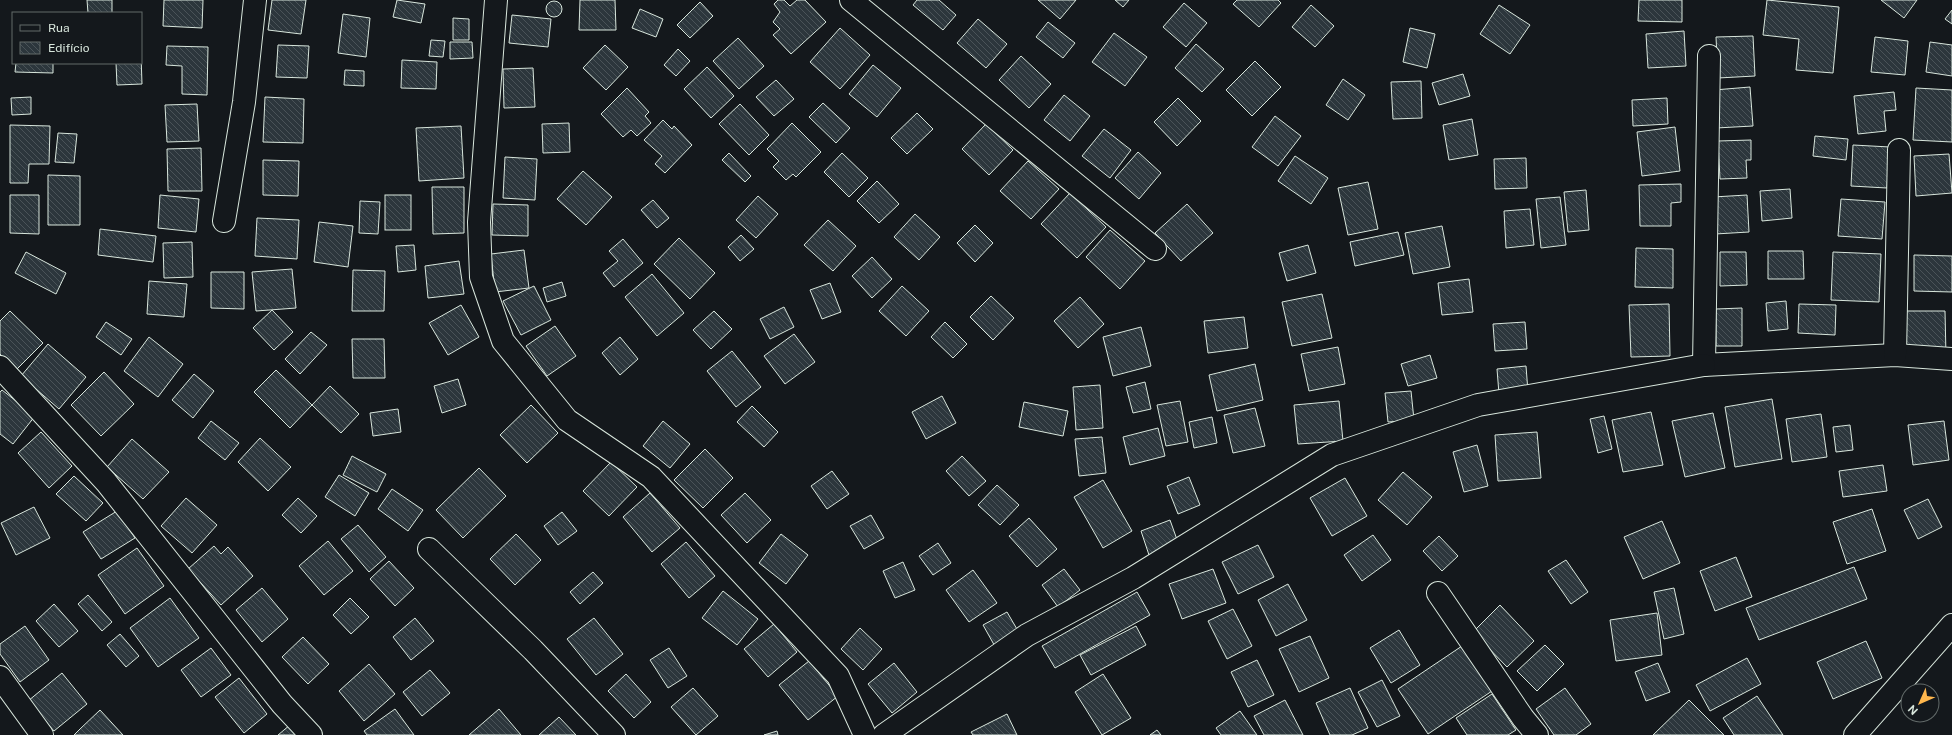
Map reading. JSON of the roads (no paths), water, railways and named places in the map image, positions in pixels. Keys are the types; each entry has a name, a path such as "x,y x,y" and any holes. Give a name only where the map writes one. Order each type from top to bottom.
{"street":[{"path":"224,221 244,102 255,0"},
{"path":"496,0 479,222 481,277 503,341 567,420 651,477 838,676 865,735"},
{"path":"851,0 1155,249"},
{"path":"1704,365 1709,56"},
{"path":"1895,355 1899,150"},
{"path":"884,735 1027,635 1133,578 1332,455 1478,404 1704,365 1895,355 1952,359"},
{"path":"0,367 106,482 282,704 311,735"},
{"path":"429,549 533,650 614,735"},
{"path":"1438,593 1523,718 1537,735"},
{"path":"1856,735 1952,625"},
{"path":"0,676 42,735"}]}
